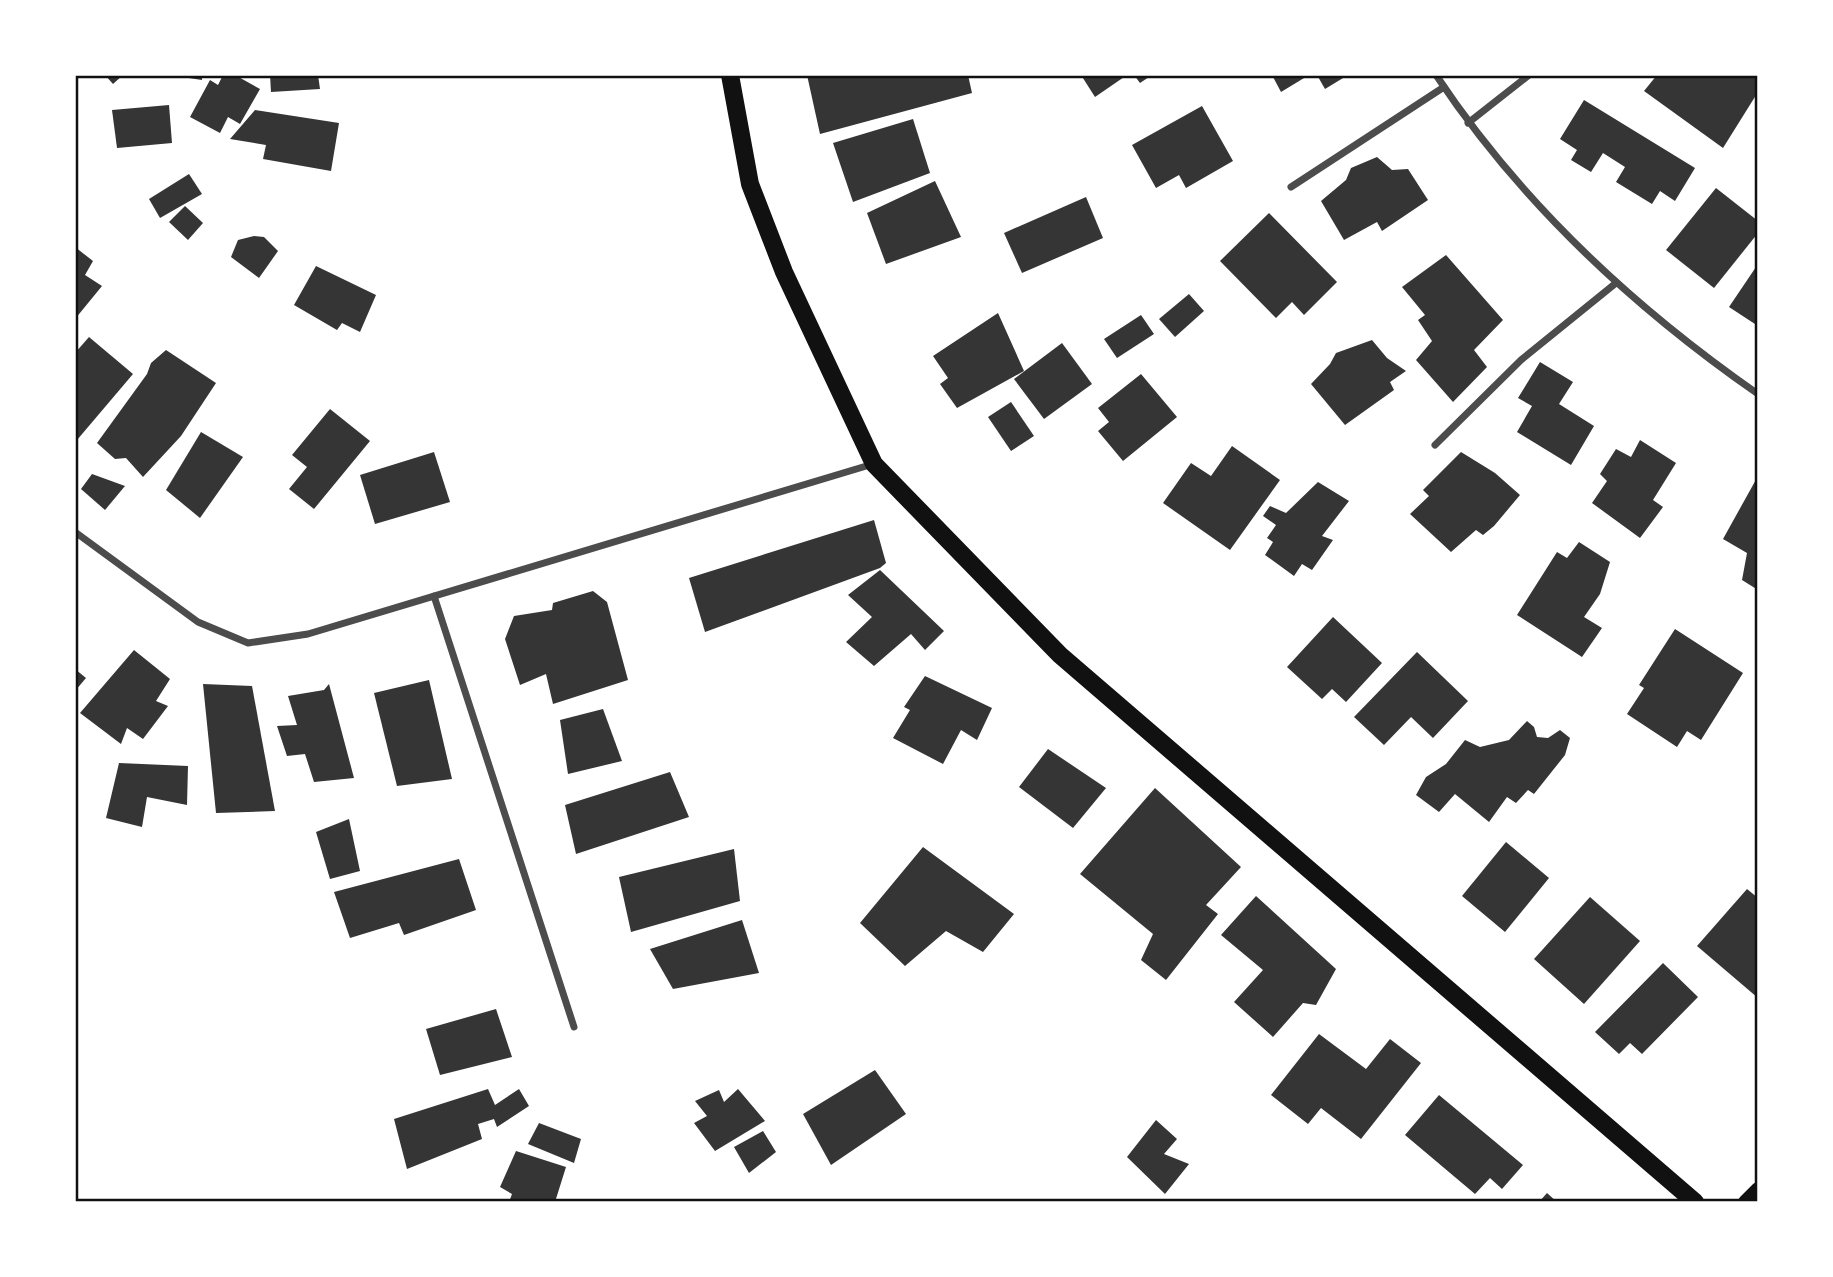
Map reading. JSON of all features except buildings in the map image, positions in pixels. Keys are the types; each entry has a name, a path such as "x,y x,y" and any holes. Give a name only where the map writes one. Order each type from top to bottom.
{"main road":[{"path":"730,75 750,184 784,272 874,464 1060,655 1695,1202"},
{"path":"1745,1202 1758,1189"}],"street":[{"path":"1436,75 1468,123 1537,206 1616,283 1700,354 1758,394"},
{"path":"1468,123 1529,75"},
{"path":"1291,187 1444,87"},
{"path":"1435,445 1521,360 1616,283"},
{"path":"75,532 198,622 248,643 308,634 874,464"},
{"path":"434,596 574,1027"}]}
